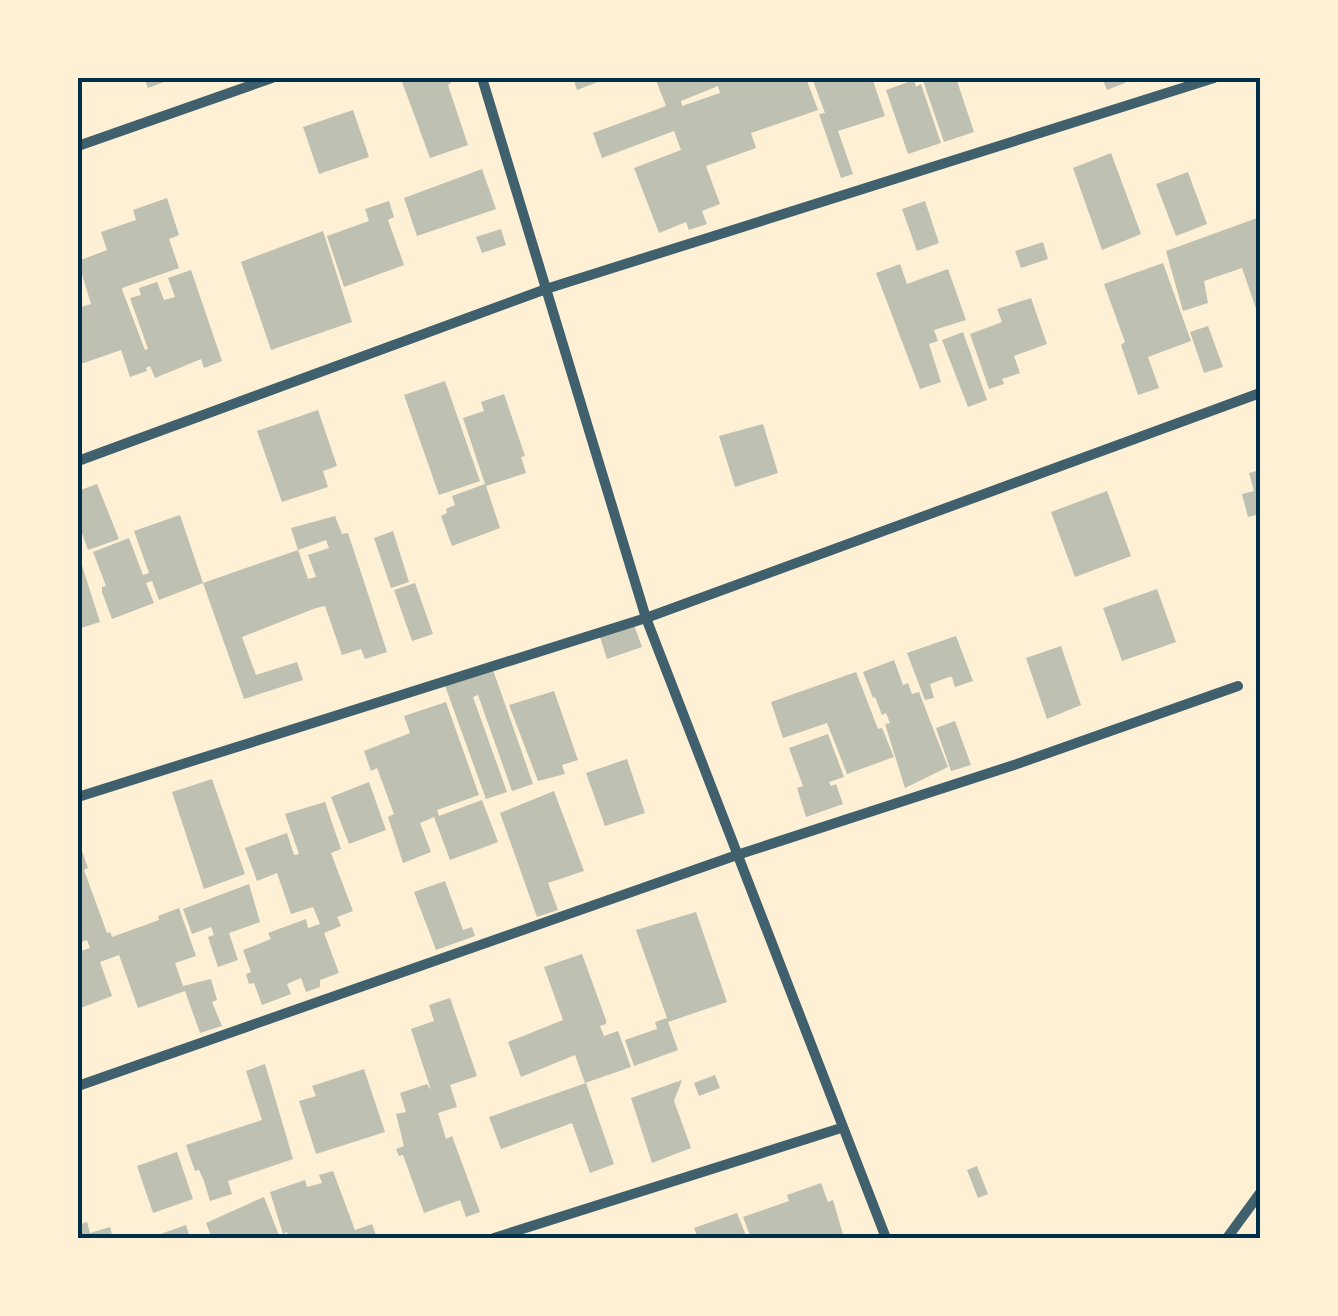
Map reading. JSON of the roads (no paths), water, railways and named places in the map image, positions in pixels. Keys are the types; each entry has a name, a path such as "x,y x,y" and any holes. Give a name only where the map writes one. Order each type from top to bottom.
{"street":[{"path":"78,146 272,78"},
{"path":"482,78 646,618 886,1238"},
{"path":"78,462 546,289 1214,78"},
{"path":"78,798 646,618 1260,393"},
{"path":"78,1086 737,855 1017,764 1238,686"},
{"path":"494,1238 841,1128"},
{"path":"1226,1238 1260,1193"}]}
